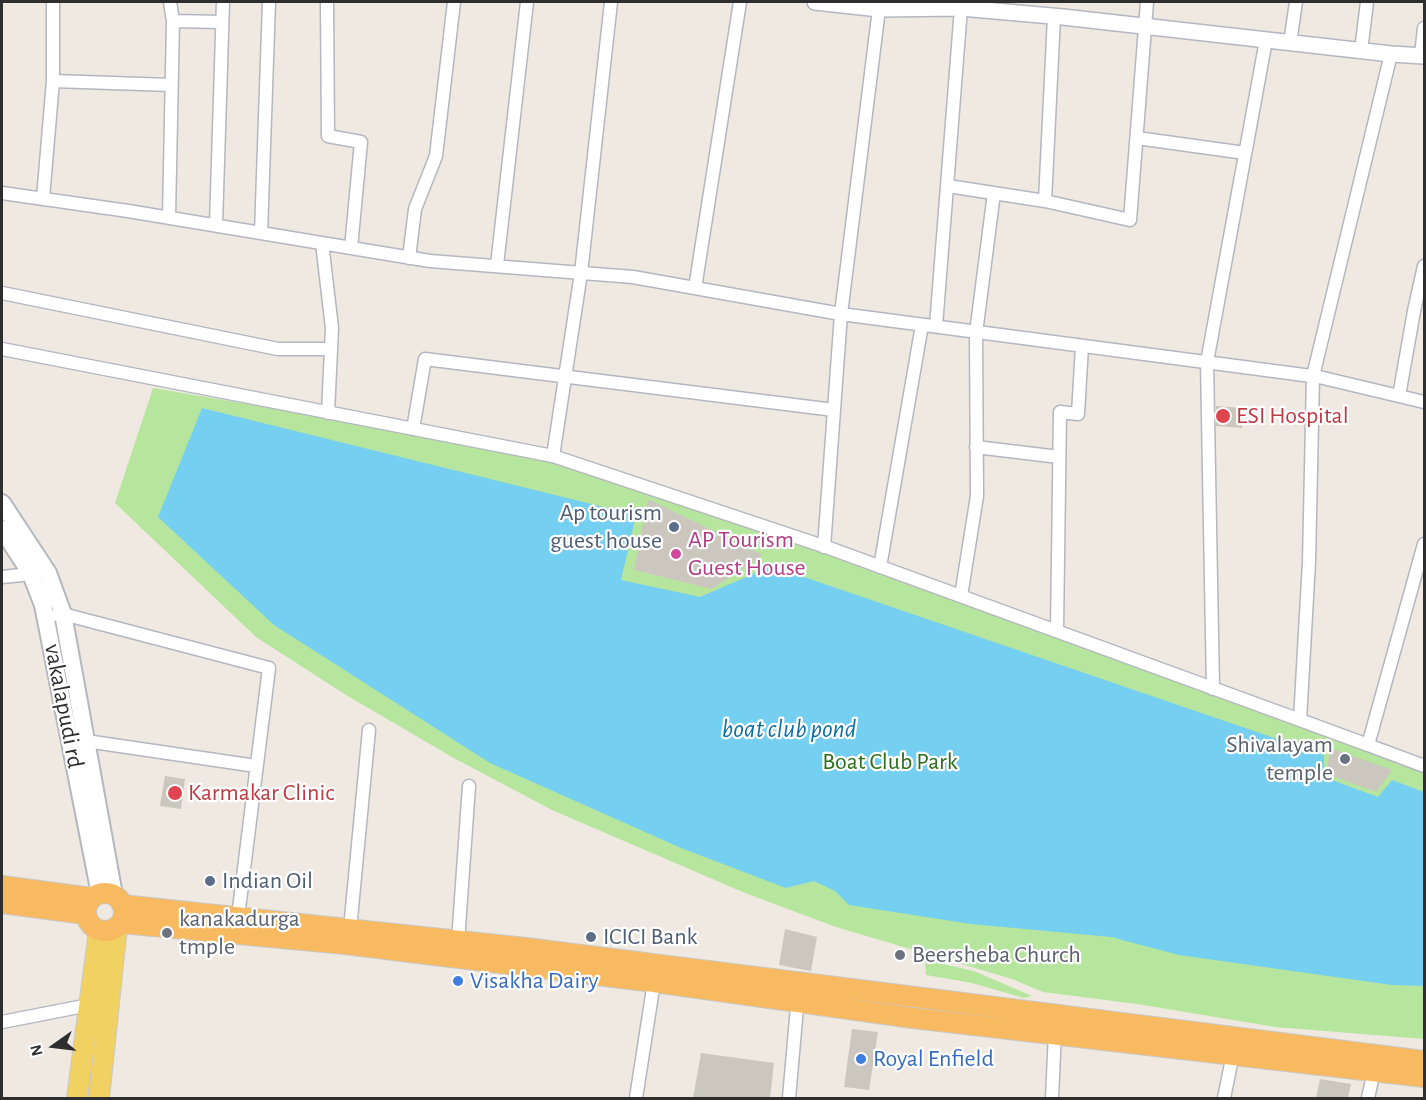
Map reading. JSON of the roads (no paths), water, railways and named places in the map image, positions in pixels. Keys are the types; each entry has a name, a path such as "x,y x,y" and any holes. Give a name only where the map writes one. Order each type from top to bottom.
{"highway":[{"path":"2,886 106,911 345,944 654,982 797,1003 1425,1077"},
{"path":"2,903 106,911 238,917 350,929 1425,1061"}],"main road":[{"path":"2,503 48,573 63,614 79,743"},
{"name":"vakalapudi rd","path":"2,529 31,574 46,618 79,743 106,911"},
{"path":"77,1098 89,1005 106,911"},
{"path":"99,1098 106,911"}],"street":[{"path":"43,198 52,81 53,2"},
{"path":"169,217 173,21 170,2"},
{"path":"216,225 223,2"},
{"path":"261,233 269,2"},
{"path":"327,2 328,136 361,142 351,248"},
{"path":"409,258 415,208 436,156 454,2"},
{"path":"497,265 527,2"},
{"path":"554,456 581,273 612,2"},
{"path":"695,288 740,2"},
{"path":"814,2 961,8 996,7 1054,17 1391,54 1423,55 1425,28"},
{"path":"948,186 1045,201 1130,220 1148,2"},
{"path":"1290,43 1296,2"},
{"path":"1361,51 1367,2"},
{"path":"824,547 841,314 879,5"},
{"path":"936,326 961,8"},
{"path":"1045,201 1054,17"},
{"path":"173,21 222,22"},
{"path":"1213,689 1208,362 1266,40"},
{"path":"1300,720 1309,562 1313,376 1391,54"},
{"path":"52,81 171,85"},
{"path":"1137,138 1245,153"},
{"path":"2,192 169,217 409,258 633,277 841,314 1313,376 1425,402"},
{"path":"961,596 977,496 976,333 994,193"},
{"path":"322,243 332,328 328,413"},
{"path":"1400,396 1414,311 1425,266"},
{"path":"2,293 278,349 331,349"},
{"path":"880,567 922,325"},
{"path":"1057,630 1060,412 1078,414 1082,346"},
{"path":"2,350 554,456 824,547 1425,766"},
{"path":"413,429 425,359 834,410"},
{"path":"976,447 1059,457"},
{"path":"1368,745 1425,544"},
{"path":"2,577 31,574"},
{"path":"46,618 63,614 269,668 238,917"},
{"path":"350,929 369,730"},
{"path":"79,743 256,766"},
{"path":"458,941 469,786"},
{"path":"636,1098 654,982"},
{"path":"789,1098 797,1003 801,983"},
{"path":"2,1022 89,1005"},
{"path":"1052,1098 1055,1033"},
{"path":"1224,1098 1233,1054"},
{"path":"1368,1098 1374,1071"}],"water":[{"name":"boat club pond","path":"202,408 636,515 621,580 700,597 772,566 1324,755 1324,777 1378,797 1392,780 1424,792 1424,986 1392,985 1179,955 1111,937 971,924 849,905 835,891 814,881 786,888 681,848 490,763 274,625 158,517"}],"place":[{"name":"ESI Hospital","path":"1223,416"},
{"name":"Ap tourism guest house","path":"674,527"},
{"name":"AP Tourism Guest House","path":"676,554"},
{"name":"Shivalayam temple","path":"1345,759"},
{"name":"Karmakar Clinic","path":"175,793"},
{"name":"Indian Oil","path":"210,881"},
{"name":"kanakadurga tmple","path":"167,933"},
{"name":"ICICI Bank","path":"591,937"},
{"name":"Beersheba Church","path":"900,955"},
{"name":"Visakha Dairy","path":"458,981"},
{"name":"Royal Enfield","path":"861,1059"}],"park label":[{"name":"Boat Club Park","path":"890,762"}]}
